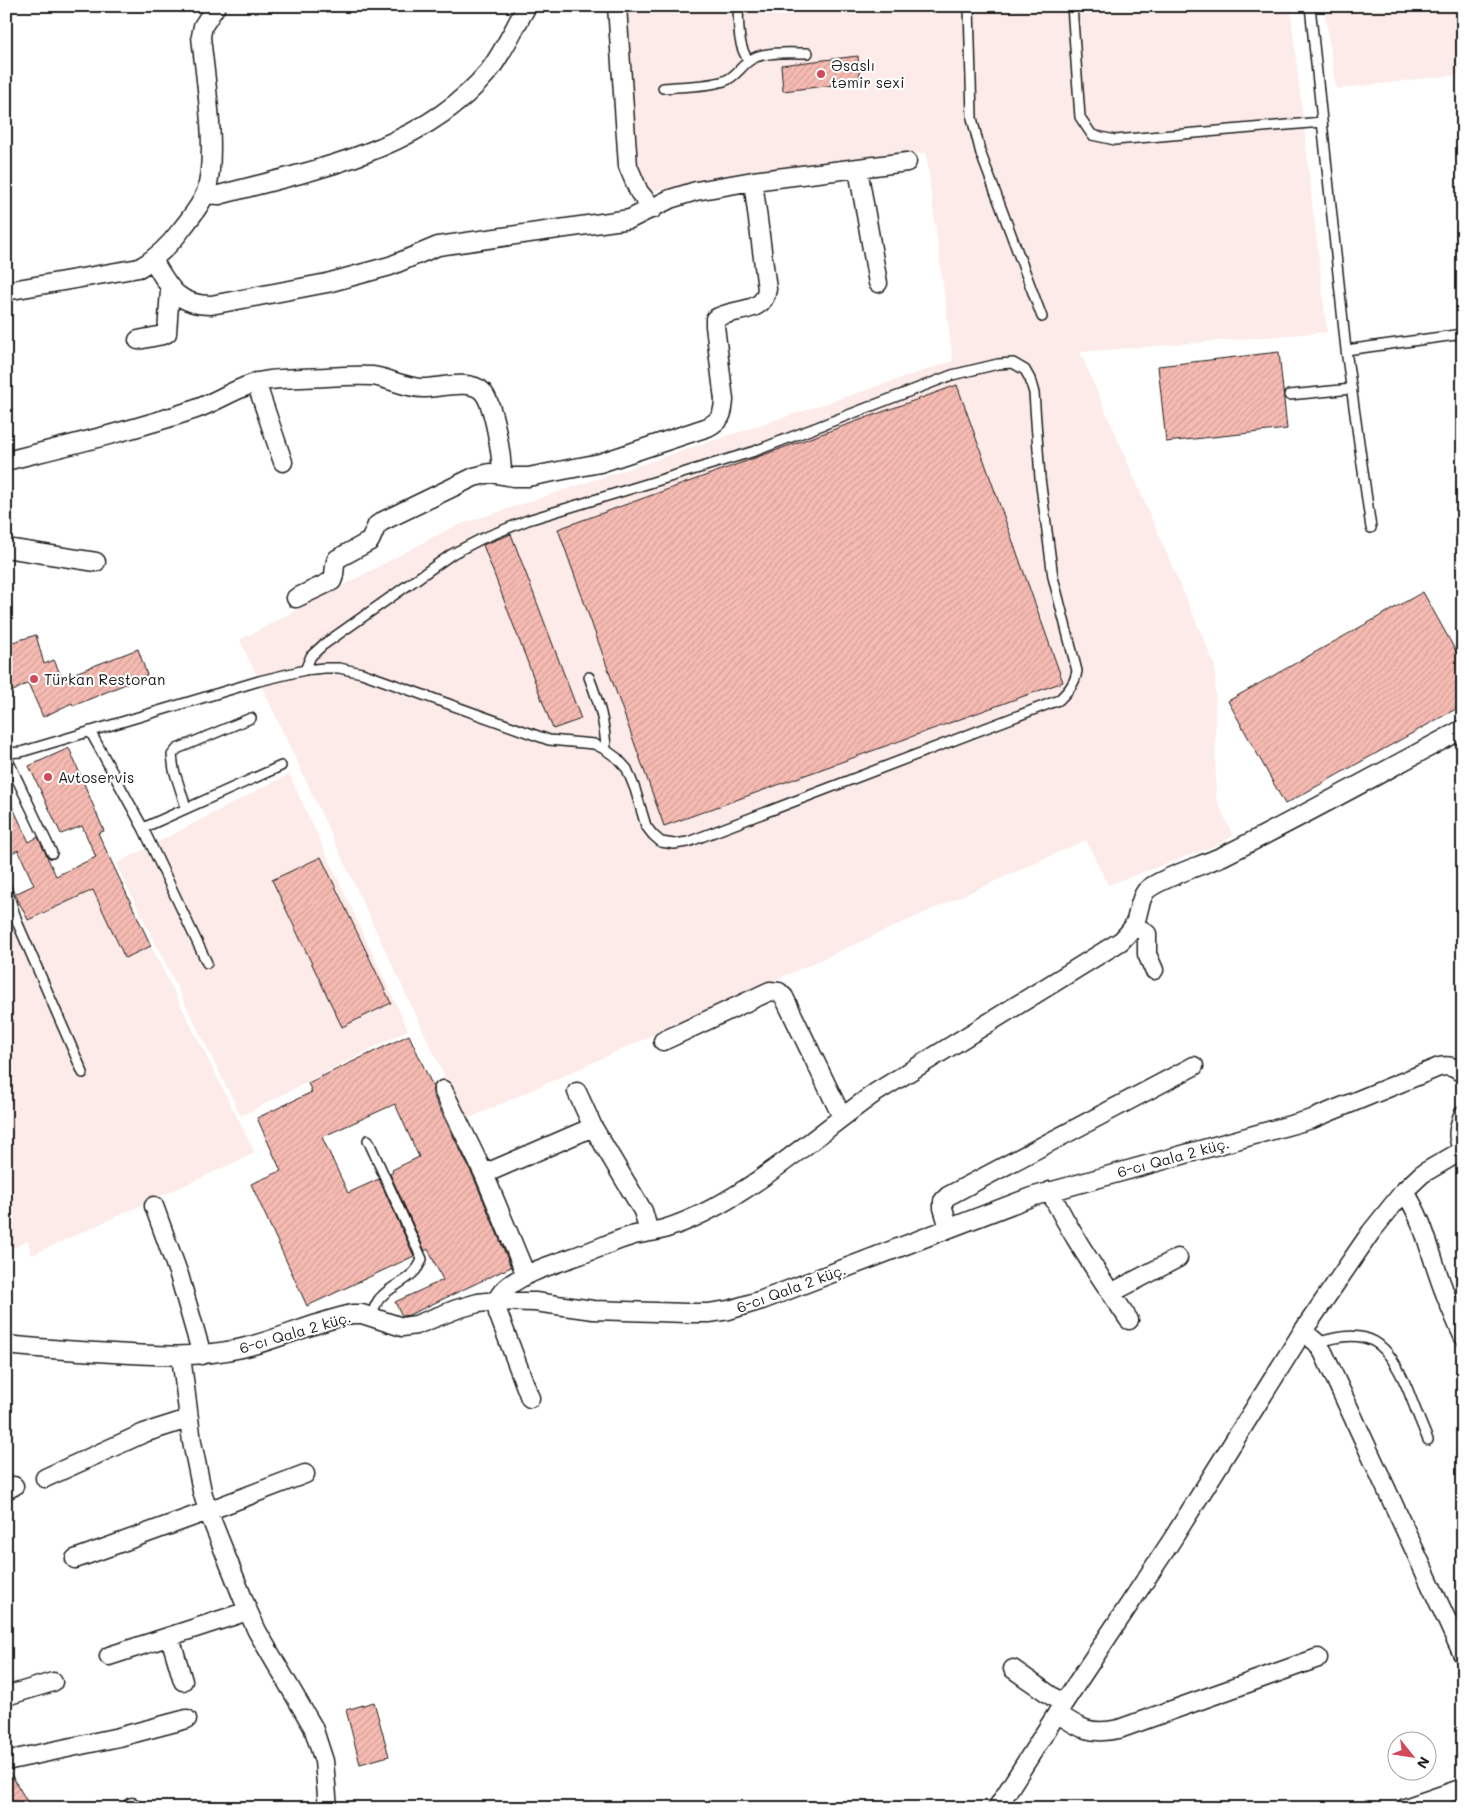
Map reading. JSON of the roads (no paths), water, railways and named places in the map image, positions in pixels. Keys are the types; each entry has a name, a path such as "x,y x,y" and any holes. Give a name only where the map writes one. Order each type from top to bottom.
{"street":[{"path":"6,291 139,268 154,260 169,246 199,206 210,178 210,136 201,36 203,26 216,6"},
{"path":"205,194 219,195 344,161 398,140 444,112 468,94 489,70 527,6"},
{"path":"617,6 628,166 639,192 653,208"},
{"path":"154,260 170,290 185,301 199,305 211,305 327,283 390,266 438,246 606,224 630,219 670,199 696,191 754,181 907,162"},
{"path":"858,169 878,283"},
{"path":"296,598 332,580 335,576 335,563 337,559 370,541 377,525 383,520 474,477 490,473 513,477 528,477 600,463 718,422 724,411 724,400 715,326 716,319 721,315 756,307 762,303 766,296 767,289 754,181"},
{"path":"138,340 163,336 167,333 170,290"},
{"path":"6,461 120,433 198,408 256,382 285,378 374,376 413,387 424,388 457,384 473,386 481,390 488,400 502,457 502,475"},
{"path":"256,382 282,462"},
{"path":"6,548 96,562"},
{"path":"530,1398 500,1322 496,1301 508,1285 526,1275 630,1236 661,1230 692,1219 733,1196 809,1144 842,1116 907,1073 1121,941 1134,924 1146,891 1157,883 1225,855 1463,729"},
{"path":"1134,924 1147,934 1147,954 1154,970"},
{"path":"663,1041 770,991 778,992 784,997 842,1116"},
{"name":"6-cı Qala 2 küç.","path":"6,1345 71,1351 181,1356 202,1355 242,1348 272,1340 342,1316 362,1314 402,1327 416,1325 478,1303 496,1301 535,1302 593,1310 709,1313 729,1310 762,1300 1024,1199 1312,1119 1446,1065 1453,1067 1463,1074"},
{"path":"949,1228 942,1208 943,1201 948,1196 1194,1066"},
{"path":"443,1090 484,1174 526,1275"},
{"path":"577,1092 593,1126 643,1211 649,1232"},
{"path":"997,1808 1172,1540 1303,1332 1370,1232 1404,1191 1422,1174 1463,1150 1457,1140 1458,1128 1463,1116"},
{"path":"484,1174 593,1126"},
{"path":"1050,1191 1084,1255 1129,1320"},
{"path":"1404,1191 1420,1220 1438,1274 1463,1336"},
{"path":"154,1206 179,1275 202,1355"},
{"path":"1111,1293 1178,1258"},
{"path":"1303,1332 1323,1352 1463,1655"},
{"path":"181,1356 188,1419 200,1482 208,1511 257,1631 313,1727 324,1761 327,1808"},
{"path":"45,1478 144,1433 188,1419"},
{"path":"75,1559 305,1474"},
{"path":"109,1656 248,1611"},
{"path":"170,1637 183,1681"},
{"path":"1013,1669 1060,1709 1073,1724 1090,1731 1102,1733 1119,1729 1318,1658"},
{"path":"6,1696 53,1682"},
{"path":"6,1762 119,1738 187,1719"},
{"path":"1405,1808 1463,1788"}],"lane":[{"path":"738,6 742,48 744,55 749,61"},
{"path":"969,6 972,118 981,154 1042,317"},
{"path":"1072,6 1080,117 1092,135 1116,140 1322,122"},
{"path":"1310,6 1346,350 1371,528"},
{"path":"663,88 726,80 734,76 749,61 762,55 808,53"},
{"path":"1346,350 1463,334"},
{"path":"52,853 6,754 22,752 259,681 305,670 339,668 362,673 549,740 594,744 617,758 627,769 646,826 653,835 661,842 674,844 688,842 1059,700 1073,685 1077,671 1053,577 1040,478 1034,393 1030,380 1025,370 1013,363 998,364 952,376 755,451 528,520 480,539 452,554 323,645 311,656 305,670"},
{"path":"1289,394 1352,389"},
{"path":"589,677 601,708 606,750"},
{"path":"186,807 174,770 172,755 177,749 251,718"},
{"path":"90,731 143,828 207,963"},
{"path":"143,828 186,807 281,766"},
{"path":"6,888 18,924 83,1073"},
{"path":"368,1140 422,1259 415,1273 382,1296 376,1304 371,1317"},
{"path":"1317,1344 1331,1339 1354,1336 1378,1343 1385,1349 1398,1366 1428,1440"}],"place":[{"name":"Əsaslı təmir sexi","path":"821,74"},
{"name":"Türkan Restoran","path":"34,679"},
{"name":"Avtoservis","path":"48,777"}]}
